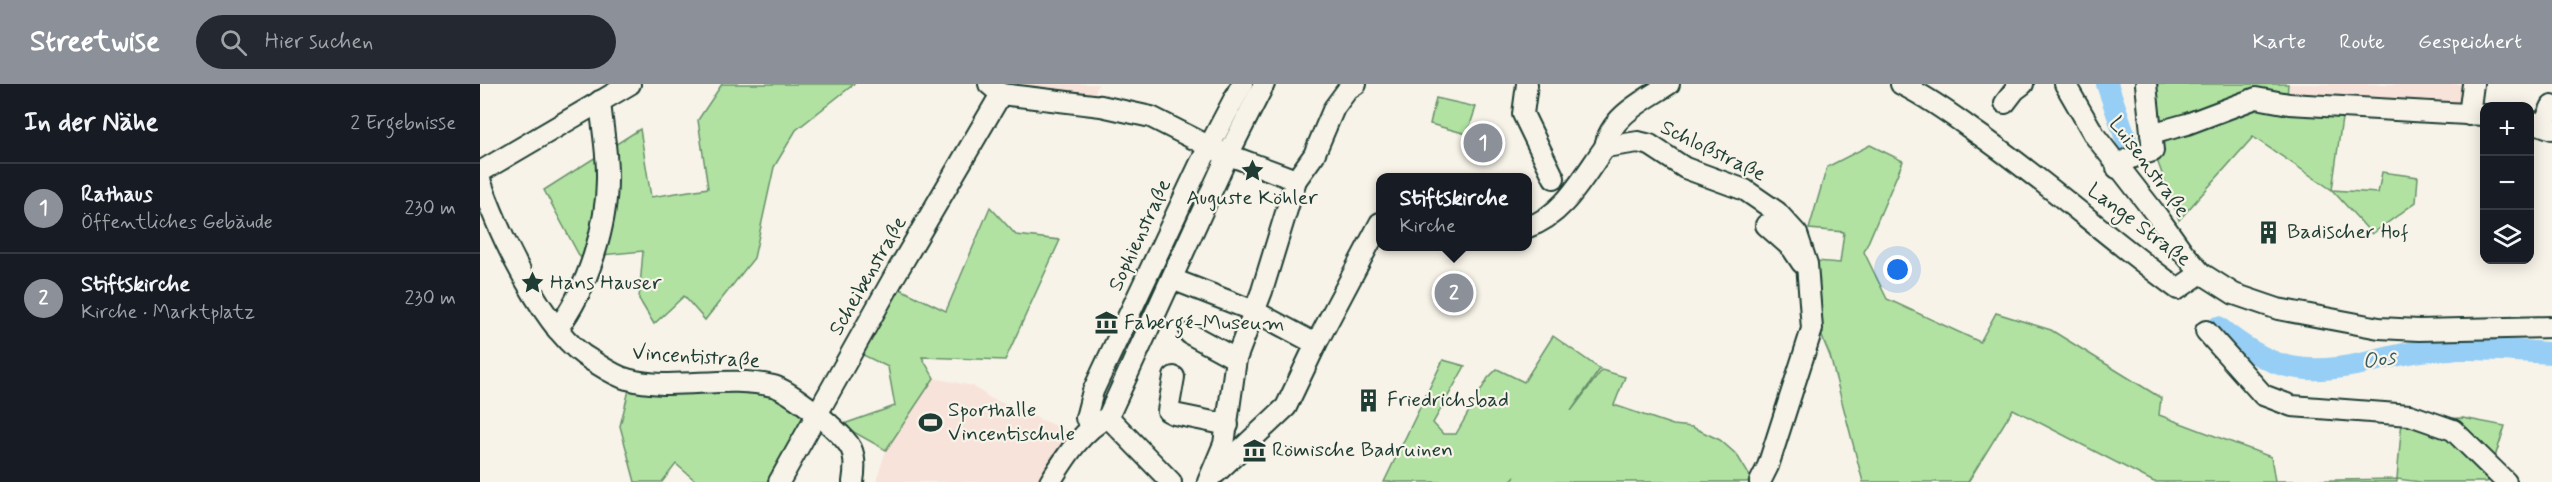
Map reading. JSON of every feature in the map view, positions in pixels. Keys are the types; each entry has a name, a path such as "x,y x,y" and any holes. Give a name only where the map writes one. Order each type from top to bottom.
{"street":[{"path":"482,190 600,101 630,84"},
{"name":"Sophienstraße","path":"1100,421 1086,418 1094,391 1209,146 1242,84"},
{"path":"1050,482 1100,421 1172,279 1228,154 1264,84"},
{"path":"1527,84 1522,114 1554,178"},
{"path":"1532,224 1551,217 1564,203 1609,146 1607,135 1625,113 1669,84"},
{"name":"Lange Straße","path":"1901,84 1921,94 2012,157 2079,210 2125,251 2178,289 2201,273 2234,294 2257,304 2379,328 2419,330 2552,327"},
{"path":"2005,103 2023,84"},
{"name":"Luisenstraße","path":"2066,84 2077,108 2117,168 2201,273"},
{"path":"2117,168 2128,159 2153,151 2146,84"},
{"path":"2151,134 2187,124 2256,98 2289,104 2477,115 2473,84"},
{"path":"1210,480 1231,439 1236,359 1285,222 1296,180 1314,155 1346,86"},
{"path":"995,89 1101,106 1151,117 1209,146 1296,180"},
{"name":"Scheibenstraße","path":"779,482 894,277 995,89"},
{"path":"557,329 566,317 580,288 602,230 607,174 600,101"},
{"path":"2542,125 2552,106"},
{"name":"Schloßstraße","path":"1609,146 1638,142 1650,146 1685,168 1745,190 1777,212 1797,234 1808,273 1812,329 1768,466 1760,482"},
{"name":"Vincentistraße","path":"482,190 529,289 557,329 588,359 627,379 672,383 725,380 775,386 818,414 849,442 856,466 853,482"},
{"path":"1766,225 1792,248 1808,273"},
{"path":"1174,377 1168,411 1231,439 1257,435 1286,407 1316,344 1376,231"},
{"path":"1172,279 1254,311 1316,344"},
{"path":"2206,331 2263,395 2292,406 2410,415 2421,418 2454,430 2506,482"},
{"path":"1190,334 1236,359"},
{"path":"1100,421 1171,482"}],"shaded area":[{"path":"989,84 1098,84 1091,105"},
{"path":"2289,84 2475,84 2469,115 2288,98"},
{"path":"934,378 973,386 990,398 1075,434 1043,482 876,482 886,450"}],"green space":[{"path":"722,84 854,84 796,130 774,167 754,258 705,320 684,296 654,324 639,299 643,251 580,257 544,190 640,129 651,197 708,188 698,120"},
{"path":"2155,84 2288,84 2287,98 2158,121"},
{"path":"1436,98 1476,107 1467,134 1430,124"},
{"path":"2256,109 2343,111 2332,190 2253,137 2179,220 2157,160 2160,143"},
{"path":"1870,145 1903,161 1864,252 1887,299 1980,342 1996,313 2051,330 2161,398 2159,415 2271,457 2275,481 2397,479 2397,482 2154,482 2013,409 1968,482 1863,482 1830,356 1817,325 1816,261 1840,263 1844,232 1809,229 1827,167"},
{"path":"2382,172 2418,177 2416,202 2372,234 2332,190 2378,193"},
{"path":"990,207 1016,235 1060,240 1005,360 922,357 934,378 886,450 841,425 895,406 888,367 861,354 898,288 946,311"},
{"path":"1553,336 1600,369 1571,411 1602,370 1625,377 1614,405 1673,425 1692,427 1720,440 1737,455 1751,478 1750,482 1511,482 1515,476 1510,482 1384,482 1443,360 1465,366 1433,423 1443,434 1456,434 1488,378 1497,369 1524,382"},
{"path":"630,386 771,391 812,416 769,482 697,482 676,464 662,482 635,482 620,426"},
{"path":"2463,418 2505,426 2487,482 2421,482 2397,479 2402,420"}],"waterway":[{"name":"Oos","path":"2107,84 2127,142"},
{"name":"Oos","path":"2218,327 2268,360 2301,369 2339,368 2406,354 2448,349 2552,353"}],"place":[{"name":"Rathaus","path":"1483,143"},
{"name":"Auguste Köhler","path":"1252,170"},
{"name":"Badischer Hof","path":"2269,232"},
{"name":"Hans Hauser","path":"532,283"},
{"name":"Stiftskirche","path":"1454,293"},
{"name":"Fabergé-Museum","path":"1106,323"},
{"name":"Friedrichsbad","path":"1369,400"},
{"name":"Sporthalle Vincentischule","path":"930,422"},
{"name":"Römische Badruinen","path":"1254,450"}]}
